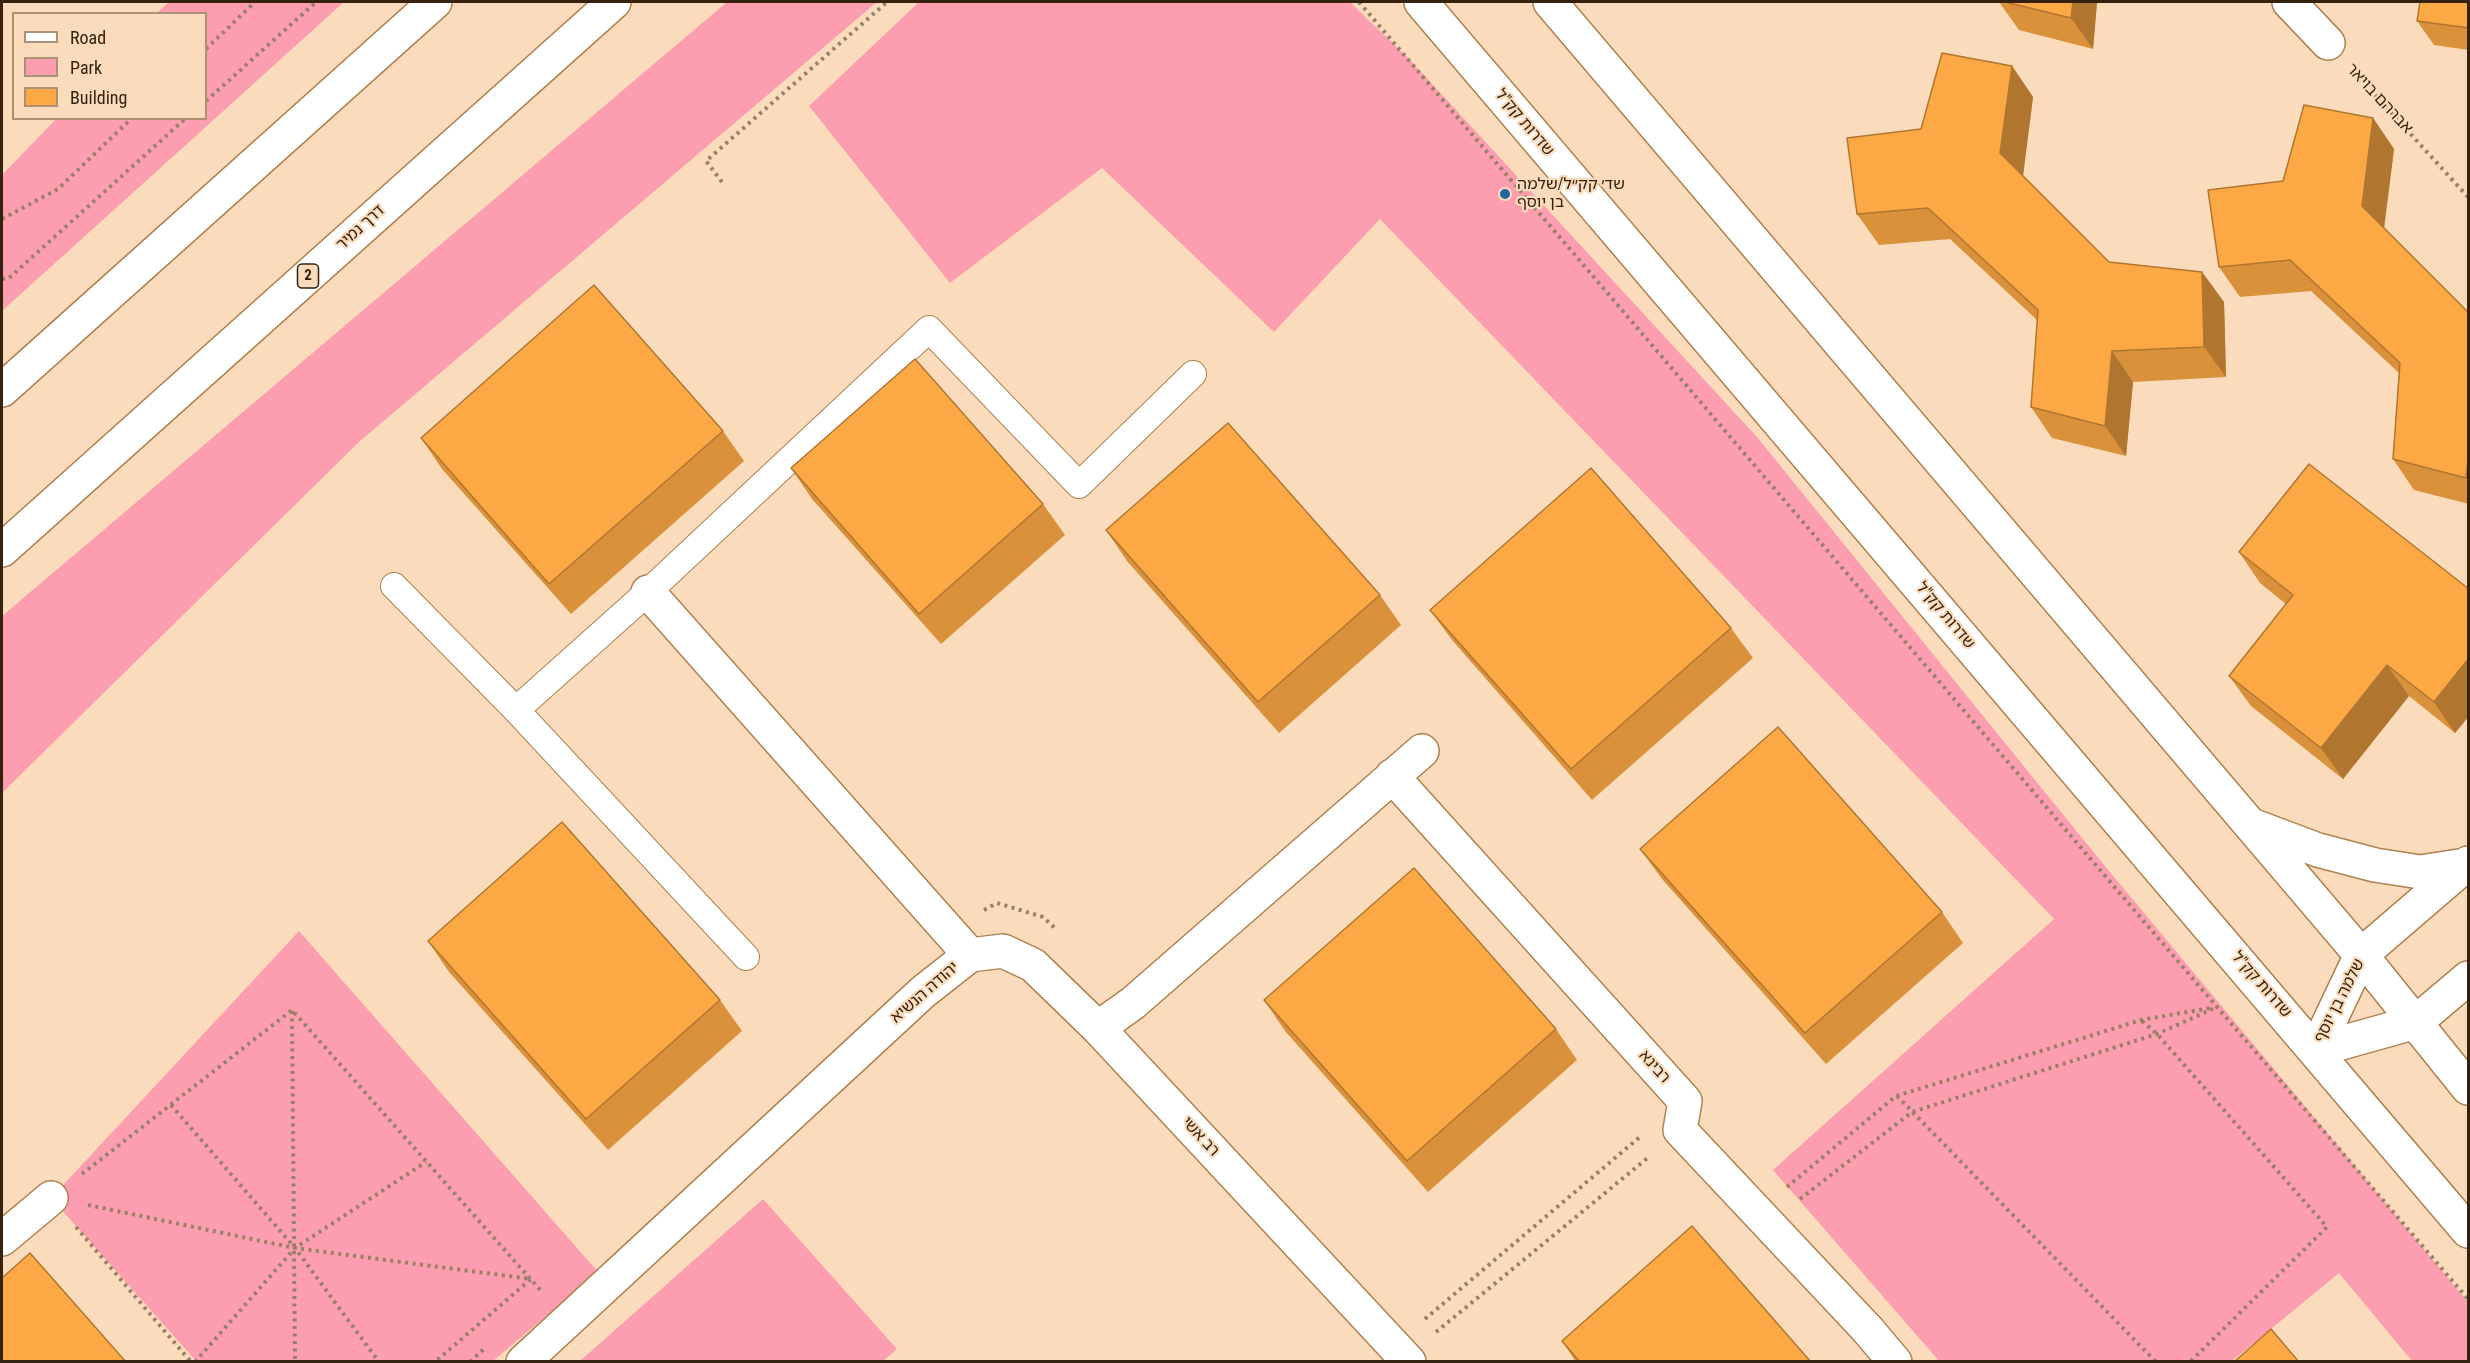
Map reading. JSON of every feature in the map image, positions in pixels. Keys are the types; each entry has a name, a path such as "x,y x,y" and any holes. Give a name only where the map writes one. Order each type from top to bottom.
{"main road":[{"path":"2,390 435,2"},
{"name":"דרך נמיר","path":"2,550 614,2"},
{"name":"שדרות קק\"ל","path":"1421,2 2469,1231"},
{"path":"1550,2 2251,825 2469,1088"},
{"path":"2289,2 2328,44"},
{"path":"648,592 960,943"},
{"path":"1098,1028 1133,1003 1422,751"},
{"name":"רבינא","path":"1392,776 1685,1101 1670,1139"},
{"path":"2251,825 2318,850 2375,865 2420,872 2468,864"},
{"name":"שלמה בן יוסף","path":"2316,1050 2361,956 2468,864"},
{"name":"רב אשי","path":"960,943 1003,951 1034,965 1098,1028 1408,1360"},
{"name":"יהודה הנשיא","path":"524,1362 923,992 960,943"},
{"name":"שלמה בן יוסף","path":"2316,1050 2416,1022 2469,978"},
{"path":"1670,1139 1762,1218 1868,1330 1895,1362"},
{"path":"2,1239 51,1198"}],"lane":[{"path":"516,710 648,592 929,329 1079,485 1193,374"},
{"path":"394,586 516,710 746,957"}],"path":[{"path":"207,48 255,2"},
{"path":"207,100 316,2"},
{"path":"722,182 706,161 887,2"},
{"path":"1359,2 2217,1008 2469,1299"},
{"name":"אברהם בויאר","path":"2328,44 2469,197"},
{"path":"2,219 58,189 130,120"},
{"path":"2,279 9,278 184,120"},
{"path":"960,943 997,903 1043,917 1060,932"},
{"path":"1762,1218 1912,1112 2157,1034 2217,1008 2253,977"},
{"path":"1762,1218 1896,1096 2141,1020 2217,1008"},
{"path":"51,1198 292,1010"},
{"path":"292,1010 531,1280"},
{"path":"292,1010 295,1362"},
{"path":"2141,1020 2157,1034 2327,1227 2190,1362"},
{"path":"1896,1096 2156,1362"},
{"path":"171,1105 295,1248 379,1362"},
{"path":"1423,1321 1646,1132 1670,1139"},
{"path":"1408,1360 1670,1139"},
{"path":"195,1362 295,1248 426,1162"},
{"path":"51,1198 295,1248 531,1280"},
{"path":"51,1198 191,1362"},
{"path":"435,1362 531,1280"},
{"path":"537,1302 546,1294"},
{"path":"470,1362 487,1347"}],"green space":[{"path":"169,2 344,2 2,311 2,175 55,120 207,120 207,12 158,12"},
{"path":"727,2 877,2 359,442 2,793 2,616"},
{"path":"919,2 1350,2 1410,60 1757,437 2095,854 2468,1302 2468,1361 2412,1361 2339,1273 2232,1361 1939,1361 1773,1170 2054,919 1380,219 1274,332 1102,168 950,283 809,106"},
{"path":"299,931 598,1272 493,1361 196,1361 51,1198"},
{"path":"763,1199 897,1349 882,1362 580,1361"}],"building":[{"path":"2005,2 2073,2 2071,18"},
{"path":"2420,2 2469,2 2469,28 2417,21"},
{"path":"1942,53 2012,66 2000,153 2109,262 2202,272 2204,347 2112,351 2105,426 2031,407 2038,310 1928,208 1857,214 1847,138 1921,129"},
{"path":"2304,105 2373,118 2362,206 2469,313 2469,450 2466,478 2393,459 2400,363 2290,260 2219,267 2208,190 2283,181"},
{"path":"594,285 723,431 549,584 421,438"},
{"path":"915,359 1043,504 919,614 791,468"},
{"path":"1228,423 1380,595 1258,702 1106,530"},
{"path":"2309,464 2469,589 2469,658 2434,702 2387,665 2321,748 2229,676 2293,595 2239,552"},
{"path":"1591,468 1731,628 1571,769 1430,610"},
{"path":"1778,727 1942,912 1805,1033 1640,849"},
{"path":"562,822 720,1000 586,1119 428,941"},
{"path":"1414,868 1556,1029 1407,1161 1264,1000"},
{"path":"1692,1226 1811,1362 1580,1362 1562,1341"},
{"path":"30,1253 126,1362 2,1362 2,1278"},
{"path":"2271,1329 2299,1362 2234,1362"}],"place":[{"name":"שד׳ קק״ל/שלמה בן יוסף","path":"1505,194"}]}
